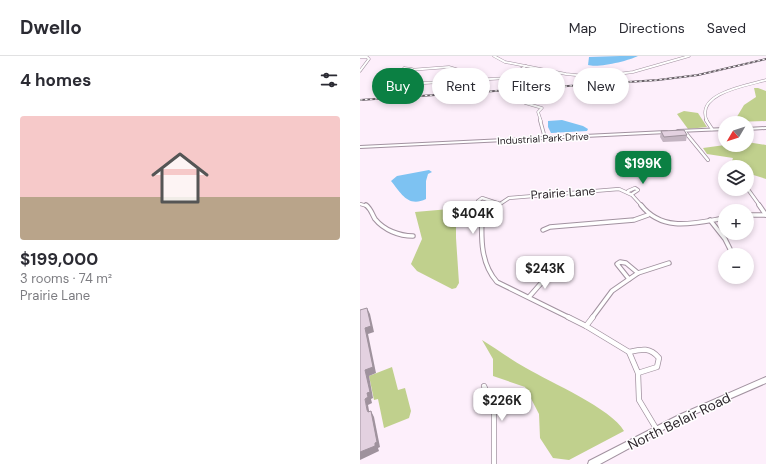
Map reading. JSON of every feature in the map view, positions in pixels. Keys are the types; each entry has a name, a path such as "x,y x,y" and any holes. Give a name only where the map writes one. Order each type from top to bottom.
{"street":[{"path":"494,56 505,62 574,75 609,76 633,72 689,56"},
{"path":"360,71 370,59 362,57"},
{"path":"490,79 507,78 526,66"},
{"path":"712,129 704,117 706,105 712,98 723,92 766,80"},
{"path":"528,104 542,108 538,112 545,138"},
{"path":"754,129 766,128"},
{"path":"675,131 718,129"},
{"path":"684,131 708,160"},
{"path":"690,131 692,136 690,137"},
{"name":"Industrial Park Drive","path":"360,147 669,132"},
{"name":"Prairie Lane","path":"628,191 619,188 531,194 509,198 482,217 481,237 487,271 497,282 586,326 629,352"},
{"path":"632,194 638,190 635,188 628,191 648,214 662,222 685,224 718,219"},
{"path":"753,196 766,215"},
{"path":"493,208 478,201 482,198 500,204"},
{"path":"360,204 366,204 371,208 375,218 384,226 401,235 413,236"},
{"path":"543,230 550,227 634,220 648,214"},
{"path":"754,215 766,215"},
{"path":"710,220 725,239 730,248"},
{"path":"629,279 617,264 620,262 626,263 638,273"},
{"path":"586,326 612,291 638,273 669,263"},
{"path":"529,297 550,273"},
{"path":"638,372 657,366 659,358 653,351 641,349 629,352 638,372 639,400 658,431"},
{"name":"North Belair Road","path":"592,464 658,431 681,417 765,382"},
{"path":"484,386 494,409 494,464"}],"green space":[{"path":"754,88 766,91 766,121 754,121 754,116 737,116 744,105 756,97"},
{"path":"684,111 698,113 707,127 688,129 677,114"},
{"path":"754,143 766,145 766,179 754,175 754,160 732,160 733,158 707,154 703,148 718,146 718,152 754,152"},
{"path":"461,208 456,222 459,283 456,288 452,289 417,271 411,264 422,239 415,212"},
{"path":"482,340 520,365 580,396 607,414 624,431 569,460 553,458 540,438 539,414 525,387 493,376 493,359"},
{"path":"392,367 398,390 405,388 411,411 409,418 384,428 378,399 374,400 369,376"}],"water":[{"path":"638,56 613,64 599,66 588,65 589,57"},
{"path":"562,120 588,129 587,131 551,133 548,127 548,121"},
{"path":"429,170 432,172 428,174 426,181 426,199 420,201 414,202 406,198 391,181 397,176"}],"building":[{"path":"684,130 687,135 664,137 661,131"},
{"path":"367,308 371,326 365,328 373,367 365,370 370,392 367,393 368,397 365,399 368,412 371,411 377,442 375,443 375,446 360,452 360,310"}],"railway":[{"path":"360,100 658,80 698,75 766,59"}]}
